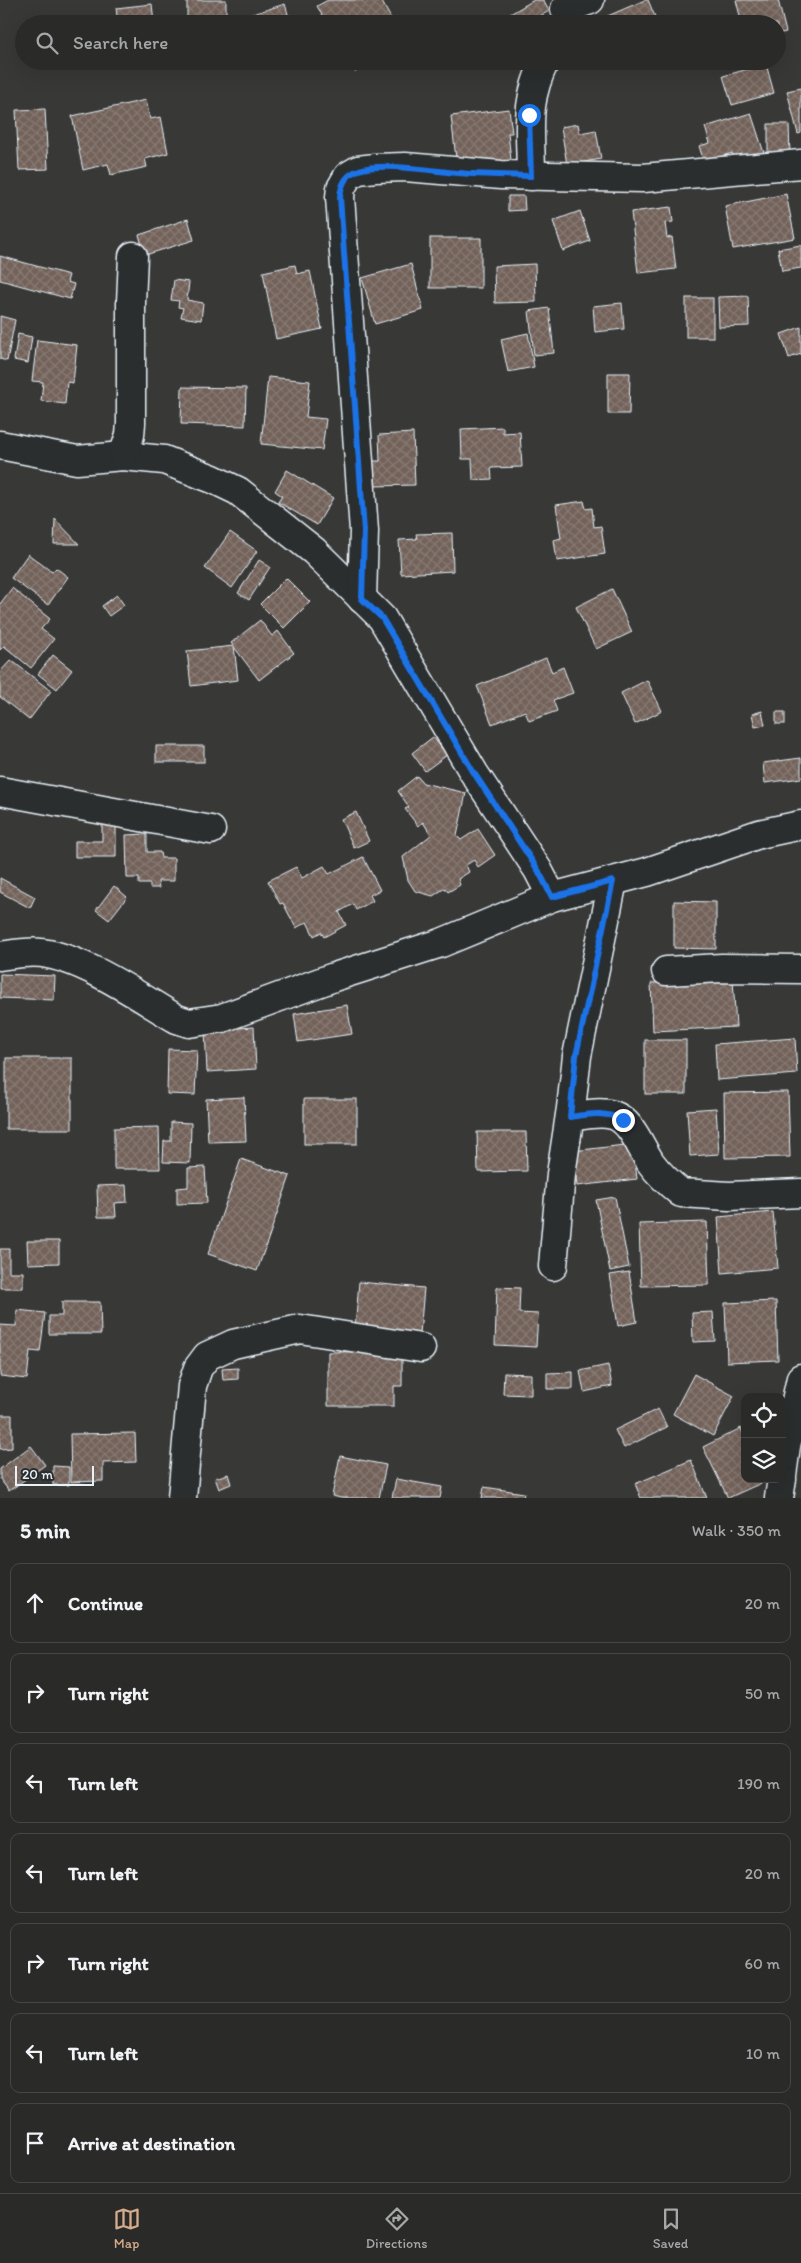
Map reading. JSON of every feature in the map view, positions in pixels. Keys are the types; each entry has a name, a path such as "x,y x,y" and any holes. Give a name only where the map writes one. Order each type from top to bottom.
{"street":[{"path":"531,176 529,115 532,92 541,70"},
{"path":"362,599 364,531 342,232 341,188 348,176 358,170 405,167 459,173 643,178 801,164"},
{"path":"123,456 130,435 131,423 131,303 134,256"},
{"path":"0,444 77,460 123,456 164,460 238,491 314,551 382,618 474,773 538,870 552,897"},
{"path":"0,791 211,830"},
{"path":"0,956 43,953 65,959 99,974 177,1019 189,1023 200,1023 232,1015 279,999 309,986 441,943 552,897 647,872 759,834 801,825"},
{"path":"552,1266 561,1174 570,1117 576,1056 613,881"},
{"path":"666,971 722,968 801,969"},
{"path":"570,1117 598,1113 613,1115 623,1120 633,1132 652,1164 681,1193 729,1196 801,1193"},
{"path":"182,1498 192,1386 198,1368 207,1356 233,1344 300,1329 421,1348"},
{"path":"786,1446 801,1378"},
{"path":"779,1498 781,1483"}],"building":[{"path":"187,0 226,0 226,15 187,15"},
{"path":"328,0 381,0 389,15 322,15 317,6"},
{"path":"534,0 543,0 549,11 542,15 508,15"},
{"path":"648,0 654,15 610,15"},
{"path":"736,0 778,0 782,15 740,15"},
{"path":"152,4 153,15 117,15 116,8"},
{"path":"285,4 288,15 249,15"},
{"path":"744,70 768,70 774,93 732,105 723,76"},
{"path":"801,88 801,133 798,134 787,91"},
{"path":"146,100 150,119 161,117 168,153 145,159 147,167 111,175 108,164 83,170 72,116"},
{"path":"45,109 48,169 19,170 16,110"},
{"path":"509,109 512,133 508,133 511,160 457,167 451,116"},
{"path":"751,113 764,153 734,163 732,153 704,162 699,146 710,143 705,127"},
{"path":"578,124 580,133 596,130 601,159 567,165 561,127"},
{"path":"768,124 789,124 790,156 768,156"},
{"path":"786,194 795,238 733,249 725,206"},
{"path":"508,196 524,196 525,210 508,211"},
{"path":"671,207 673,222 665,223 667,238 672,237 676,269 638,273 631,212"},
{"path":"580,211 590,241 563,251 553,221"},
{"path":"188,219 194,240 145,255 139,235"},
{"path":"430,238 481,238 481,288 430,288"},
{"path":"801,245 801,268 782,271 778,249"},
{"path":"0,256 69,275 67,282 74,284 70,299 0,280"},
{"path":"411,264 423,310 375,324 362,278"},
{"path":"535,264 536,302 495,303 494,266"},
{"path":"295,265 297,274 310,271 322,329 276,339 263,272"},
{"path":"174,280 189,282 187,300 203,303 201,320 181,317 183,308 178,307 179,301 171,300"},
{"path":"748,296 749,326 719,327 718,297"},
{"path":"686,298 713,298 713,337 686,337"},
{"path":"622,303 624,329 595,332 593,306"},
{"path":"549,308 554,353 534,355 529,311"},
{"path":"0,316 15,320 7,361 0,359"},
{"path":"801,327 801,354 789,358 781,334"},
{"path":"528,333 534,367 508,372 501,339"},
{"path":"18,334 32,337 28,363 14,360"},
{"path":"37,340 77,345 73,383 67,382 65,404 41,401 43,382 32,381"},
{"path":"608,373 630,373 629,414 608,414"},
{"path":"268,377 310,381 306,417 326,419 322,450 261,444"},
{"path":"182,387 246,388 245,426 181,424"},
{"path":"503,427 503,433 520,432 522,467 491,468 492,479 473,480 472,459 462,459 461,429"},
{"path":"413,433 415,485 375,486 373,461 380,461 379,435"},
{"path":"287,470 333,498 317,525 278,502 282,496 275,491"},
{"path":"584,501 586,509 592,508 594,527 601,526 605,554 557,561 554,540 561,538 556,505"},
{"path":"55,519 79,544 54,544"},
{"path":"230,532 257,551 232,588 205,568"},
{"path":"452,533 453,571 401,574 399,540 417,539 416,534"},
{"path":"28,554 52,572 56,568 68,577 48,605 11,578"},
{"path":"259,560 270,567 249,600 238,593"},
{"path":"286,578 310,602 284,628 260,604"},
{"path":"12,588 50,619 41,629 54,639 31,668 4,646 0,650 0,604"},
{"path":"612,589 632,632 596,649 576,607"},
{"path":"117,595 124,605 109,616 102,606"},
{"path":"260,620 272,636 278,631 294,653 259,680 231,643"},
{"path":"234,646 238,680 191,686 187,651"},
{"path":"53,655 72,670 57,689 38,674"},
{"path":"546,658 552,672 563,667 573,693 553,700 557,711 529,721 525,711 492,724 477,686"},
{"path":"11,660 51,691 29,720 0,697 0,672"},
{"path":"647,680 662,711 635,724 621,693"},
{"path":"762,711 765,725 755,727 752,714"},
{"path":"776,712 785,712 785,724 776,724"},
{"path":"433,737 447,755 425,771 412,753"},
{"path":"156,746 204,746 204,762 156,762"},
{"path":"801,758 801,778 765,783 763,763"},
{"path":"417,776 423,783 466,793 457,836 461,840 478,829 495,855 478,867 474,860 466,865 469,872 458,879 460,885 448,892 445,888 433,896 415,891 408,880 403,857 431,835 423,822 418,826 405,809 409,807 398,791"},
{"path":"356,812 369,841 354,848 341,819"},
{"path":"102,819 116,819 116,857 75,857 75,841 102,841"},
{"path":"147,834 147,852 160,852 161,858 174,858 174,881 158,881 159,888 150,888 150,884 139,884 139,878 127,878 126,835"},
{"path":"363,857 380,890 370,895 373,901 356,910 353,904 339,912 346,925 324,937 321,932 314,936 307,922 296,928 283,903 280,904 268,881 296,867 302,878 324,866 329,874"},
{"path":"0,878 35,897 30,908 0,892"},
{"path":"114,886 127,897 109,920 96,910"},
{"path":"674,901 716,902 716,949 674,948"},
{"path":"0,974 55,976 54,1000 0,998"},
{"path":"733,979 736,1027 653,1031 651,983"},
{"path":"347,1005 352,1034 298,1042 294,1014"},
{"path":"254,1027 256,1069 207,1072 205,1030"},
{"path":"795,1038 797,1074 717,1080 715,1044"},
{"path":"645,1040 686,1040 686,1094 645,1094"},
{"path":"168,1049 197,1050 195,1095 167,1094"},
{"path":"6,1058 72,1058 72,1129 6,1129"},
{"path":"788,1092 790,1157 725,1158 724,1093"},
{"path":"244,1097 246,1141 208,1142 206,1099"},
{"path":"304,1099 357,1099 357,1144 304,1144"},
{"path":"716,1108 719,1154 690,1156 687,1110"},
{"path":"171,1122 191,1123 190,1163 163,1162 164,1141 171,1141"},
{"path":"159,1127 160,1169 114,1169 114,1128"},
{"path":"477,1132 526,1132 527,1171 478,1172"},
{"path":"633,1144 637,1179 577,1186 573,1151"},
{"path":"241,1159 290,1176 257,1271 208,1254"},
{"path":"205,1167 207,1203 177,1204 177,1188 188,1187 188,1168"},
{"path":"126,1185 127,1202 115,1203 116,1217 98,1217 97,1186"},
{"path":"615,1197 629,1267 610,1271 596,1200"},
{"path":"773,1212 778,1268 722,1273 718,1217"},
{"path":"707,1222 709,1285 641,1286 639,1224"},
{"path":"27,1241 59,1241 59,1263 28,1264"},
{"path":"0,1249 9,1249 9,1272 23,1272 23,1288 0,1288"},
{"path":"629,1272 637,1322 618,1326 610,1275"},
{"path":"359,1282 424,1288 420,1334 355,1329"},
{"path":"497,1287 520,1288 519,1313 538,1314 536,1347 495,1345"},
{"path":"776,1301 778,1360 727,1362 725,1303"},
{"path":"62,1302 100,1302 101,1334 49,1334 49,1316 62,1316"},
{"path":"17,1310 45,1313 40,1352 30,1351 27,1379 0,1376 0,1325 16,1326"},
{"path":"713,1312 715,1341 693,1342 692,1313"},
{"path":"402,1351 402,1386 394,1386 394,1406 328,1406 328,1352"},
{"path":"608,1365 612,1386 584,1392 580,1371"},
{"path":"238,1368 238,1379 223,1380 222,1369"},
{"path":"573,1372 573,1389 547,1389 547,1373"},
{"path":"504,1373 531,1374 531,1395 503,1394"},
{"path":"694,1374 734,1396 713,1436 673,1414"},
{"path":"658,1409 667,1427 624,1448 615,1430"},
{"path":"0,1415 12,1415 12,1448 0,1449"},
{"path":"741,1428 741,1483 762,1483 728,1498 703,1447"},
{"path":"135,1433 136,1462 103,1463 103,1481 71,1482 70,1434"},
{"path":"31,1446 45,1465 9,1491 0,1479 0,1469"},
{"path":"340,1456 386,1465 379,1498 341,1498 332,1496"},
{"path":"691,1460 707,1498 641,1498 635,1484"},
{"path":"53,1466 69,1467 69,1485 53,1485"},
{"path":"228,1474 231,1484 219,1489 215,1478"},
{"path":"396,1479 442,1487 440,1498 392,1498"},
{"path":"484,1487 524,1493 523,1498 482,1498"}],"route":[{"path":"529,115 531,176 459,173 405,167 376,168 358,170 348,176 341,188 340,197 364,531 362,599 382,618 474,773 538,870 552,897 613,881 576,1056 570,1117 598,1113 613,1115 623,1120"}]}
